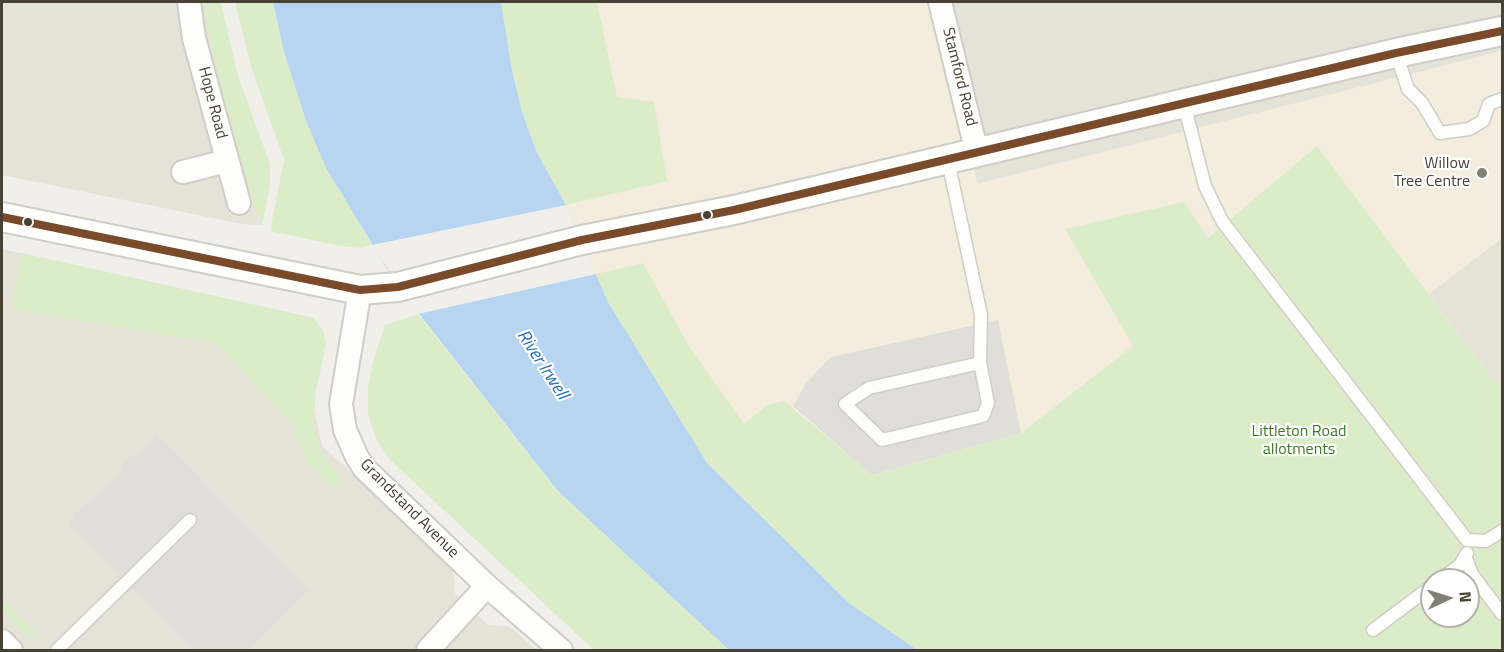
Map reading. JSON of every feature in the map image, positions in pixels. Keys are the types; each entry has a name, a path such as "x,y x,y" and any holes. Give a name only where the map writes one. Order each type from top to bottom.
{"street":[{"name":"Hope Road","path":"189,2 194,38 239,203"},
{"name":"Stamford Road","path":"940,2 977,153"},
{"path":"2,217 360,290 398,287 582,240 734,210 1396,53 1503,31"},
{"path":"183,172 227,161"},
{"name":"Grandstand Avenue","path":"360,290 341,404 342,417 349,439 364,468 487,586 561,651"},
{"path":"428,651 487,586"},
{"path":"2,641 11,651"}],"lane":[{"path":"1396,53 1408,89 1422,103 1440,133 1469,129 1483,121 1489,104 1503,99"},
{"path":"1184,104 1205,186 1222,221 1467,540 1466,558 1472,574 1503,614"},
{"path":"948,161 981,315 980,363 988,403 983,416 882,440 845,404 869,388 980,363"},
{"path":"57,651 190,520"},
{"path":"1467,540 1486,541 1503,531"},
{"path":"1454,568 1466,558"},
{"path":"1373,630 1420,595"}],"shaded area":[{"path":"2,2 203,2 218,85 241,171 262,225 242,224 2,175"},
{"path":"597,2 943,2 977,184 1502,51 1502,238 1429,294 1317,146 1208,238 1065,229 1133,346 1021,433 767,405 744,425 689,346 644,264 596,274 566,205 667,181 617,97"},
{"path":"943,2 1502,2 1502,51 977,184"},
{"path":"1502,238 1502,382 1497,385 1429,294"},
{"path":"2,249 314,318 314,408 322,446 452,569 455,581 454,592 488,625 509,626 536,650 2,650"},
{"path":"998,320 1021,433 872,475 793,406 807,382 831,357"},
{"path":"157,435 309,590 248,650 193,650 69,524 75,517 74,515 123,471 120,467 133,454 136,456"}],"green space":[{"path":"203,2 221,2 238,76 270,164 270,185 262,225 241,171 218,85"},
{"path":"235,2 273,2 284,52 306,121 326,168 372,245 359,248 336,245 270,231 284,160 252,70"},
{"path":"501,2 597,2 617,97 654,102 667,181 566,205 537,153 522,112 512,70"},
{"name":"Littleton Road allotments","path":"1317,146 1497,385 1502,382 1502,650 917,650 849,603 707,463 608,302 596,274 643,263 689,346 744,424 767,405 784,401 873,475 1021,433 1133,346 1065,229 1184,202 1208,238"},
{"path":"21,253 314,318 323,330 326,343 316,392 313,423 320,450 343,483 335,490 308,463 289,420 216,343 11,309"},
{"path":"418,314 558,491 729,650 594,650 389,459 375,437 368,413 368,387 374,358 385,325"},
{"path":"2,598 42,638 25,634 2,609"}],"water":[{"name":"River Irwell","path":"273,2 501,2 512,70 522,112 537,153 566,205 608,302 707,463 849,603 917,650 729,650 558,491 398,287 326,168 306,121 284,52"}],"pier":[{"path":"566,205 596,274 418,314 372,245"}],"transit line":[{"path":"2,217 360,290 398,287 582,240 734,210 1396,53 1502,31"}],"place":[{"name":"Willow Tree Centre","path":"1482,173"}]}
